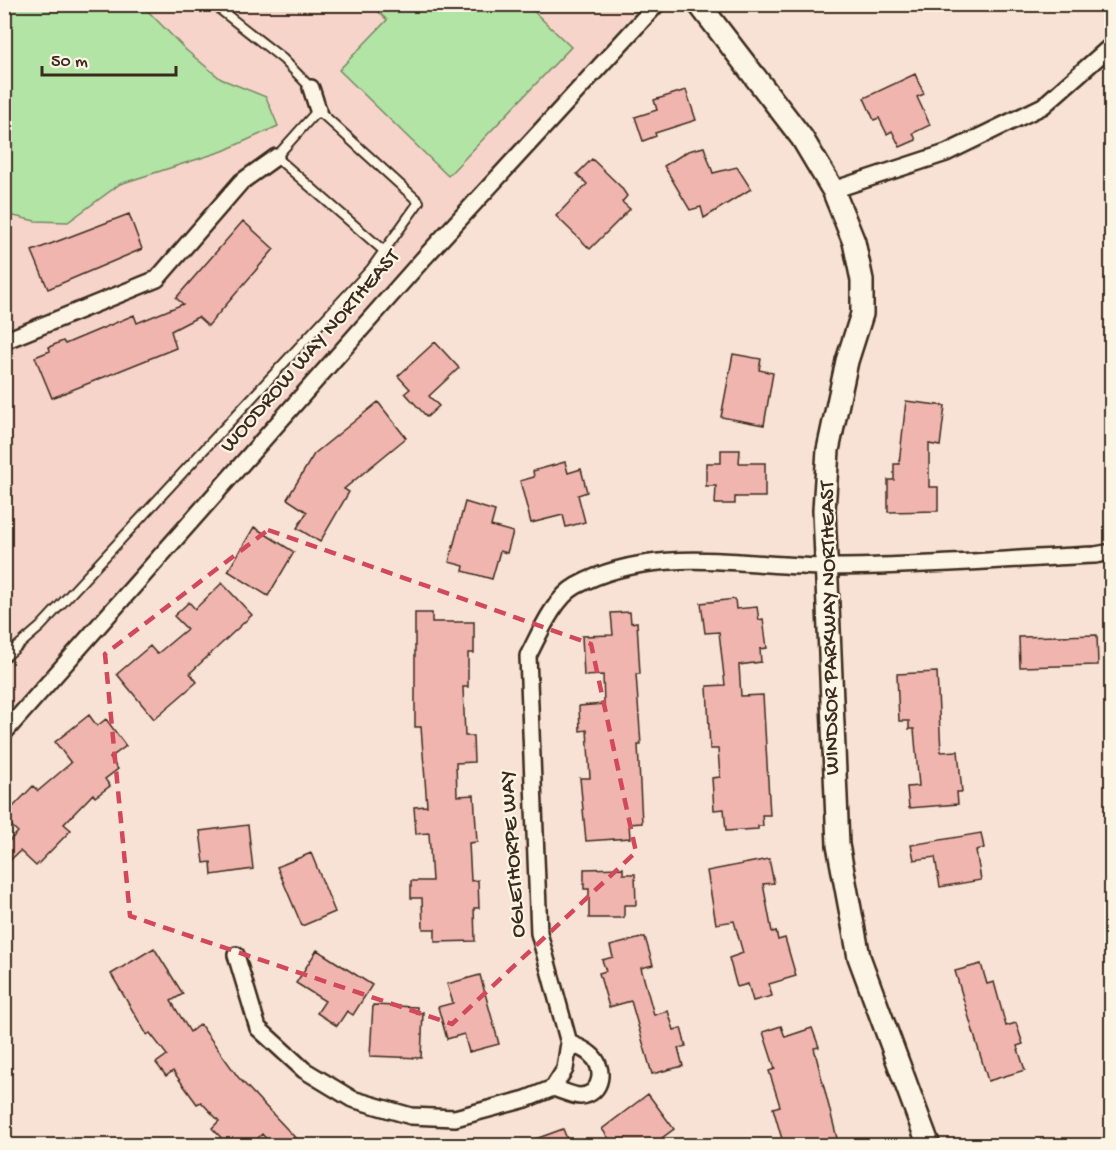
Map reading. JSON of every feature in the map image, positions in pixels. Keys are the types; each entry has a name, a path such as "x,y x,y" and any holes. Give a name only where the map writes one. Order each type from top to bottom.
{"street":[{"name":"WOODROW WAY NORTHEAST","path":"4,734 416,268 657,4"},
{"name":"WINDSOR PARKWAY NORTHEAST","path":"699,4 802,138 834,190 854,242 862,280 862,314 848,361 828,450 824,510 838,844 859,957 929,1146"},
{"path":"834,190 946,153 1043,106 1112,45"},
{"path":"311,88 318,110"},
{"path":"4,341 157,279 241,182 276,157"},
{"name":"OGLETHORPE WAY","path":"553,1088 566,1069 569,1043 539,933 528,656 548,616 573,587 606,572 637,564 706,561 826,567 1095,555 1112,552"},
{"path":"236,955 258,1028 304,1070 352,1099 411,1116 455,1118 526,1099 553,1088 579,1096 591,1094 598,1085 601,1074 599,1064 590,1053 569,1043"}],"lane":[{"path":"213,4 283,59 311,88"},
{"path":"4,658 40,627 371,269 384,251 419,202 318,110 276,157 384,251"}],"highlighted area":[{"path":"268,530 591,644 636,852 452,1024 130,916 105,654"}],"shaded area":[{"path":"5,5 642,5 5,724"}],"green space":[{"path":"5,4 142,5 186,50 221,79 266,97 278,126 223,151 120,184 68,222 35,221 5,214"},
{"path":"371,5 527,5 571,47 448,176 339,70 387,20"}],"building":[{"path":"915,74 924,94 917,97 930,125 913,133 916,140 900,147 892,131 887,134 879,118 874,120 864,98"},
{"path":"686,90 696,120 655,133 656,136 643,141 635,117 657,110 654,100"},
{"path":"704,147 713,173 737,167 751,189 704,218 701,207 690,210 664,166 688,151"},
{"path":"592,159 621,187 627,196 622,202 630,209 590,249 556,216 587,184 577,174"},
{"path":"129,214 142,249 48,289 32,251"},
{"path":"243,221 274,249 208,326 198,317 171,331 176,348 52,398 35,357 50,351 49,347 63,341 65,344 134,315 137,323 183,304 176,298"},
{"path":"435,342 459,368 429,396 439,406 427,417 405,393 410,389 398,376"},
{"path":"733,354 761,359 759,370 773,373 764,425 721,417"},
{"path":"906,401 945,406 940,446 929,444 929,487 938,487 938,511 888,512 888,480 894,480 894,464 899,464"},
{"path":"378,402 406,438 344,489 349,492 320,542 297,528 307,512 287,499 314,454"},
{"path":"721,450 740,450 739,463 765,463 765,497 735,497 735,504 715,504 716,486 706,486 706,463 721,463"},
{"path":"565,462 568,473 581,469 587,492 578,495 585,522 566,527 563,515 531,523 520,481 534,477 533,471"},
{"path":"465,502 495,511 491,526 513,532 507,553 500,551 492,579 463,571 464,566 449,562"},
{"path":"254,527 294,552 268,596 228,571"},
{"path":"222,583 252,615 190,673 197,682 154,719 117,674 150,646 157,654 187,629 174,616 189,602 195,609"},
{"path":"735,599 736,609 757,607 759,620 763,619 767,648 760,649 761,662 739,665 741,696 763,695 770,815 762,815 763,826 758,826 758,829 726,831 724,809 714,810 712,778 720,777 718,749 710,749 707,686 725,685 719,632 705,633 701,603"},
{"path":"630,612 631,623 637,622 640,674 636,674 641,745 638,745 642,823 629,824 630,838 586,841 580,778 590,778 587,730 580,731 579,706 604,704 603,675 584,676 582,636 613,635 611,613"},
{"path":"415,613 432,613 432,622 474,622 474,653 468,653 468,687 463,687 465,736 473,736 474,762 456,763 457,796 474,795 477,842 469,843 471,881 478,880 479,908 474,908 475,941 435,942 435,929 423,929 422,898 411,898 411,881 432,881 429,833 416,834 414,807 427,806 421,727 415,727"},
{"path":"1097,635 1098,665 1020,667 1019,637"},
{"path":"937,672 941,752 958,751 962,792 957,792 958,804 909,808 907,787 919,786 914,729 909,729 909,721 899,721 897,674"},
{"path":"89,715 97,726 106,719 126,746 110,758 118,769 105,779 110,786 95,797 93,794 64,824 71,830 36,866 20,851 4,866 4,846 18,832 4,819 4,799 13,807 33,786 38,791 71,763 55,742"},
{"path":"248,825 253,869 212,875 211,862 204,863 200,831"},
{"path":"981,833 984,848 976,850 981,880 940,887 935,857 914,860 911,845"},
{"path":"311,853 335,912 302,926 277,867"},
{"path":"769,859 774,883 763,884 772,932 776,931 778,940 785,938 796,976 769,984 772,996 753,1001 748,984 737,987 729,958 743,953 734,921 716,924 707,871"},
{"path":"623,868 623,874 635,874 636,905 624,905 624,918 589,918 589,889 584,889 584,869"},
{"path":"645,937 653,965 641,968 654,1015 668,1011 674,1030 681,1028 686,1046 678,1048 683,1066 652,1074 631,1001 609,1007 599,973 606,971 602,960 613,957 610,946"},
{"path":"154,948 183,994 171,1001 190,1032 200,1024 238,1077 303,1146 273,1146 262,1134 250,1146 229,1146 212,1128 219,1121 201,1102 197,1104 173,1071 166,1076 156,1063 167,1055 150,1033 147,1035 111,974"},
{"path":"317,950 372,985 353,1015 347,1011 337,1026 317,1013 325,1001 296,983"},
{"path":"981,964 987,984 994,982 1006,1026 1016,1023 1023,1044 1017,1046 1025,1070 988,1081 955,971"},
{"path":"480,975 499,1044 469,1052 464,1034 447,1039 438,1007 453,1003 447,984"},
{"path":"373,1005 417,1007 417,1014 423,1012 421,1058 370,1056"},
{"path":"781,1026 785,1037 812,1028 819,1047 814,1048 839,1146 784,1146 773,1108 780,1106 769,1071 775,1069 763,1032"},
{"path":"648,1094 674,1129 662,1138 668,1146 614,1146 602,1129"},
{"path":"563,1129 570,1146 523,1146 522,1144"}]}
